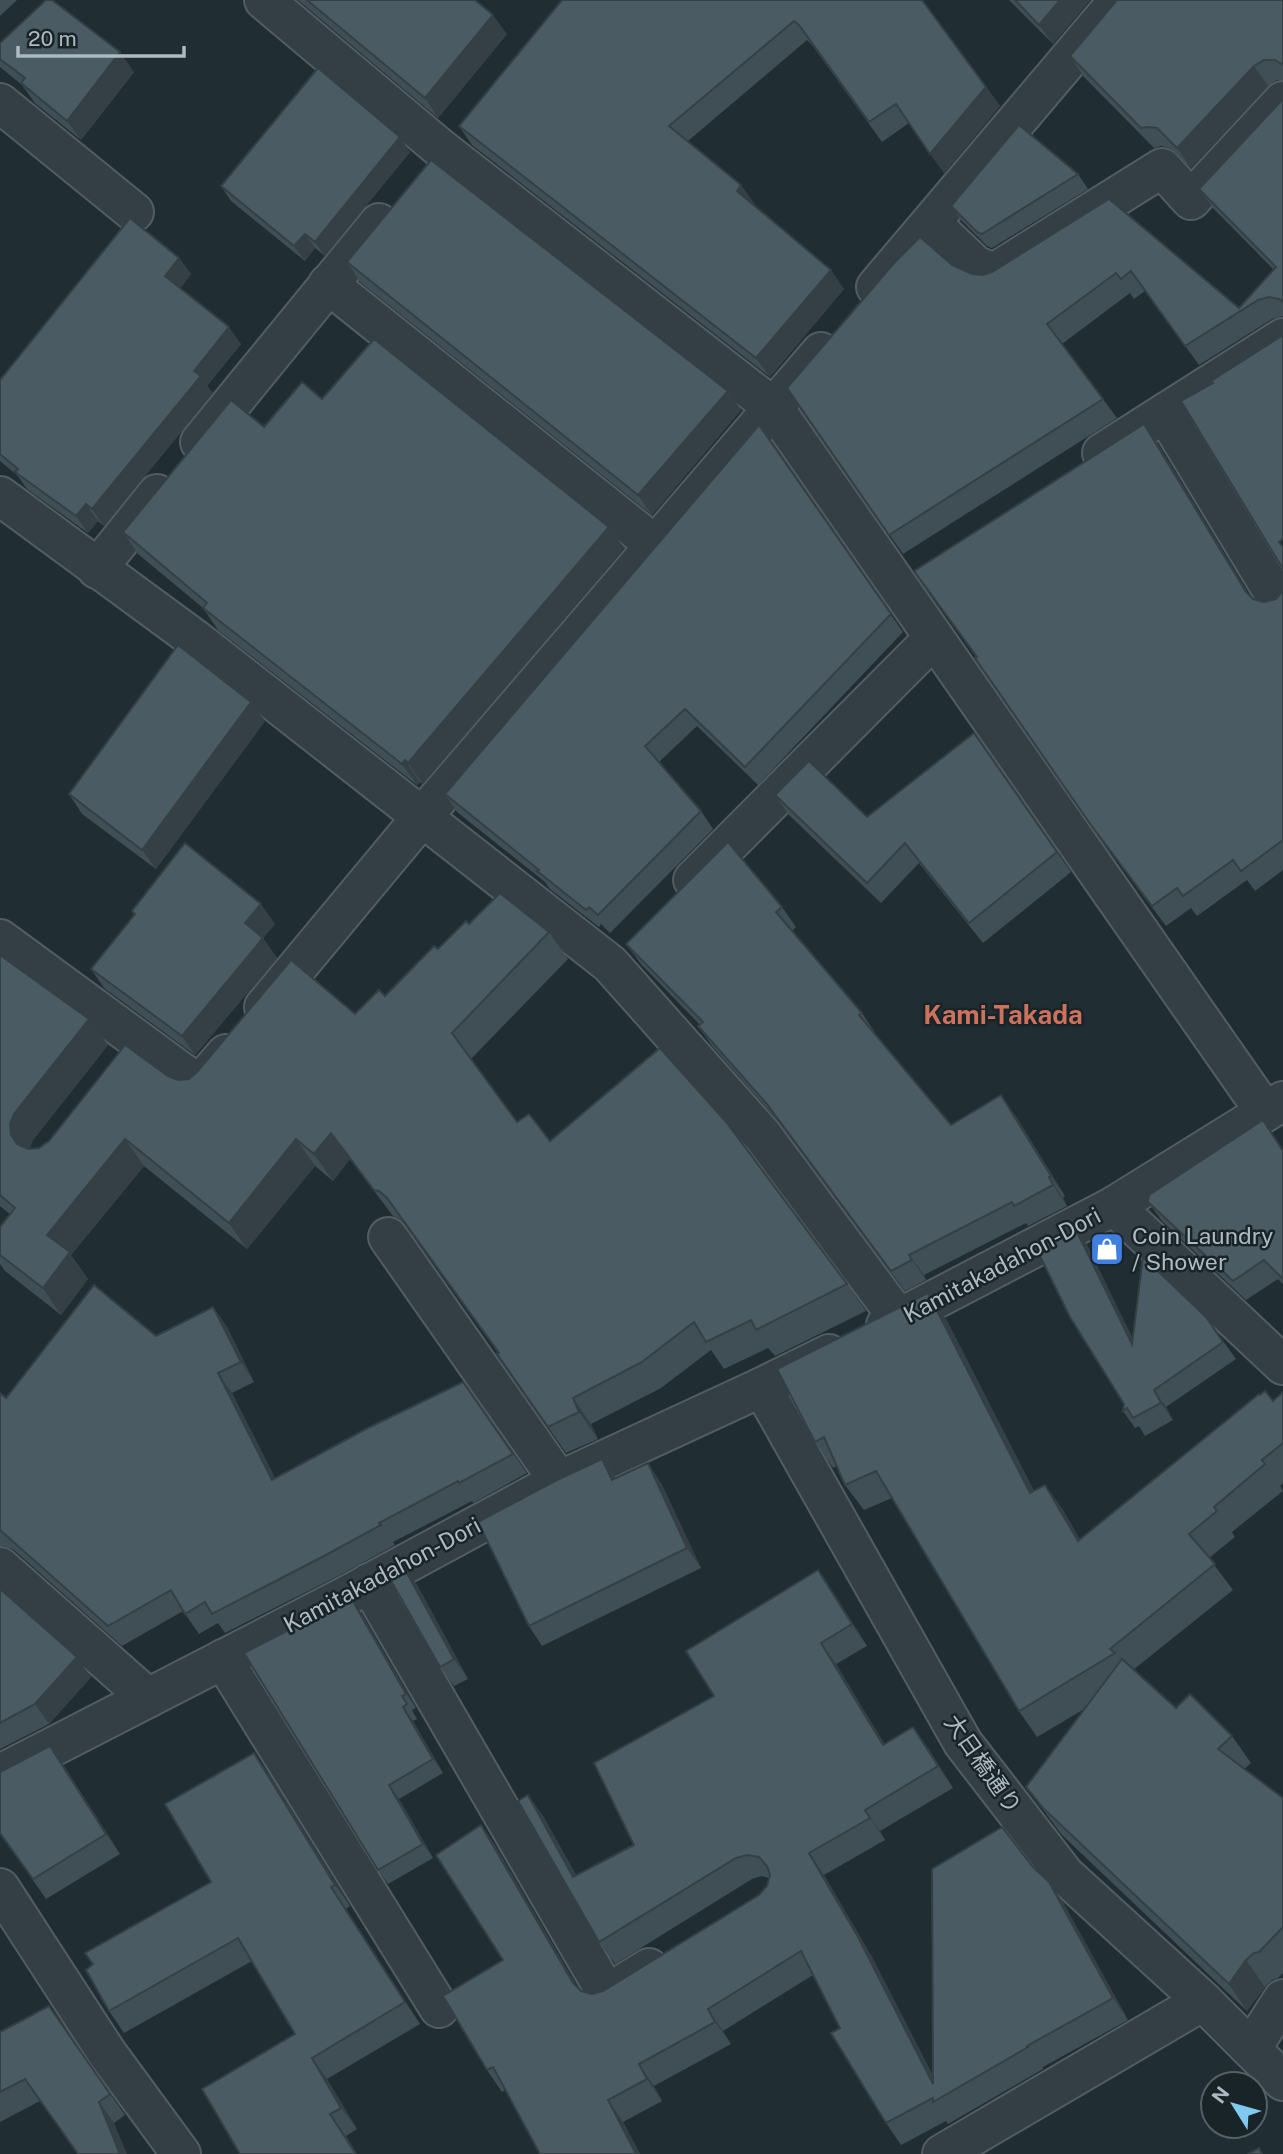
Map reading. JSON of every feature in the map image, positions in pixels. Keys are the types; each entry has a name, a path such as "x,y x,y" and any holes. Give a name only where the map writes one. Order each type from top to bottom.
{"street":[{"path":"264,0 449,138 774,408 909,577 934,638 1274,1107"},
{"path":"0,939 199,1086 422,817 774,408 1119,0"},
{"path":"930,223 975,265 994,274 1162,168 1191,200 1283,101"},
{"path":"0,103 134,212"},
{"path":"97,569 449,138"},
{"path":"328,284 655,545"},
{"path":"1072,472 1283,338"},
{"path":"1165,413 1278,600"},
{"path":"0,496 196,640 422,817 620,954 763,1136 899,1319"},
{"path":"669,904 934,638"},
{"path":"114,1072 139,1041"},
{"name":"Kamitakadahon-Dori","path":"0,1774 369,1583 559,1480 761,1387 899,1319 1114,1206 1274,1107"},
{"path":"1114,1206 1283,1365"},
{"path":"388,1237 559,1480"},
{"name":"大日橋通り","path":"761,1387 963,1743 1065,1875 1203,2001 1283,2081"},
{"path":"0,1567 148,1698"},
{"path":"369,1583 607,1994 674,1953"},
{"path":"223,1659 439,2008"},
{"path":"0,1888 107,2053 181,2154"},
{"path":"1251,2049 1283,1999"},
{"path":"942,2154 1203,2001"}],"building":[{"path":"46,0 52,0 120,52 67,121 21,83 25,78 0,59 0,43"},
{"path":"307,0 475,0 493,15 425,98"},
{"path":"562,0 922,0 986,87 930,154 896,104 869,122 794,21 669,126 741,185 737,191 831,270 756,358 459,126"},
{"path":"1015,0 1060,0 1039,25"},
{"path":"1117,0 1283,0 1283,65 1275,60 1264,60 1254,66 1177,148 1157,128 1141,128 1070,56"},
{"path":"318,68 400,137 315,242 305,234 294,246 221,186"},
{"path":"1283,99 1283,302 1269,297 1258,300 1185,346 1131,271 1121,279 1116,273 1047,324 1103,399 889,535 787,388 895,262 920,237 952,265 972,274 983,275 1109,199 1239,308 1276,267 1199,189"},
{"path":"1019,125 1078,174 982,234 951,206"},
{"path":"431,160 728,391 638,495 347,262"},
{"path":"130,218 179,258 165,276 229,327 194,371 201,376 92,509 86,504 76,516 15,472 18,469 0,454 0,380"},
{"path":"1283,335 1283,539 1279,542 1283,547 1283,569 1181,401 1213,383 1211,381"},
{"path":"374,339 609,527 408,763 405,760 402,764 203,608 207,603 123,532 231,400 264,427 302,382 322,399"},
{"path":"1144,424 1246,592 1253,599 1264,602 1276,599 1283,591 1283,840 1241,871 1233,860 1183,896 1177,888 1152,906 1091,825 975,658 977,657 914,571"},
{"path":"759,425 891,614 745,767 685,709 645,746 701,811 598,915 589,907 586,910 445,794"},
{"path":"178,645 251,702 142,850 69,794"},
{"path":"974,733 1057,852 969,923 905,843 867,883 775,795 809,761 867,817"},
{"path":"728,842 782,907 776,912 862,1013 859,1015 951,1125 1001,1095 1051,1176 1049,1177 1053,1185 1014,1206 1012,1202 909,1255 912,1260 891,1271 766,1103 698,1026 703,1022 626,944"},
{"path":"185,843 261,904 245,923 263,938 182,1036 91,969 135,914 132,911"},
{"path":"500,893 549,932 452,1033 517,1122 529,1114 550,1141 660,1048 727,1123 847,1284 756,1330 751,1320 706,1342 694,1322 642,1362 573,1398 579,1412 548,1427 497,1354 499,1353 387,1198 374,1190 331,1133 314,1154 296,1139 229,1223 125,1139 47,1235 70,1252 43,1288 0,1255 0,1227 15,1208 0,1195 0,955 89,1019 14,1114 10,1124 11,1135 17,1144 28,1149 39,1148 49,1141 125,1045 168,1076 178,1080 189,1079 291,960 355,1014 379,990 385,996 434,946 438,949 466,921 469,924"},
{"path":"1263,1120 1283,1151 1283,1279 1264,1260 1233,1281 1148,1202 1149,1195"},
{"path":"1075,1228 1132,1344 1143,1257 1206,1317 1223,1342 1154,1390 1161,1403 1133,1418 1127,1408 1123,1411 1124,1404 1070,1317 1036,1248"},
{"path":"94,1285 156,1336 213,1307 241,1362 218,1373 272,1480 366,1429 463,1382 513,1454 212,1614 205,1602 185,1614 171,1590 108,1626 0,1530 0,1393 6,1398"},
{"path":"928,1293 1030,1493 1045,1485 1078,1541 1259,1394 1265,1391 1273,1401 1283,1392 1283,1443 1262,1460 1265,1464 1214,1507 1217,1511 1189,1534 1215,1564 1110,1649 1115,1653 1019,1711 876,1471 845,1485 824,1437 815,1442 777,1369"},
{"path":"602,1459 612,1480 648,1463 687,1548 529,1626 478,1522"},
{"path":"402,1564 454,1659 440,1667 386,1572"},
{"path":"818,1570 852,1624 821,1643 883,1745 913,1727 938,1766 865,1810 870,1818 809,1853 858,1937 933,2084 932,1869 1002,1827 1033,1867 1049,1882 1113,1998 933,2102 933,2098 886,2123 831,2033 840,2028 801,1951 708,2009 715,2022 639,2064 647,2079 608,2100 636,2154 540,2154 493,2067 487,2070 443,1996 503,1960 436,1855 481,1825 573,1983 581,1991 592,1994 603,1991 759,1895 767,1886 770,1875 767,1866 759,1857 747,1855 736,1858 599,1942 518,1801 528,1795 573,1877 634,1845 594,1763 714,1696 686,1651"},
{"path":"0,1589 77,1657 35,1704 0,1723"},
{"path":"351,1598 406,1694 402,1696 407,1704 403,1707 433,1759 389,1785 423,1844 378,1870 244,1653"},
{"path":"1122,1659 1176,1708 1190,1694 1232,1736 1218,1749 1283,1798 1283,1927 1259,1952 1246,1960 1229,1984 1043,1808 1026,1787"},
{"path":"50,1746 106,1834 33,1879 0,1833 0,1772"},
{"path":"254,1753 335,1885 331,1887 405,2002 312,2058 341,2108 330,2114 356,2154 240,2154 202,2089 295,2034 238,1938 109,2011 86,1970 93,1964 85,1953 211,1882 165,1804"},
{"path":"49,2006 110,2094 99,2102 120,2154 78,2154 25,2079 0,2092 0,2032"},
{"path":"1259,2148 1262,2154 1248,2154"}],"place":[{"name":"Coin Laundry / Shower","path":"1107,1249"}],"district":[{"name":"Kami-Takada","path":"1003,1015"}]}
